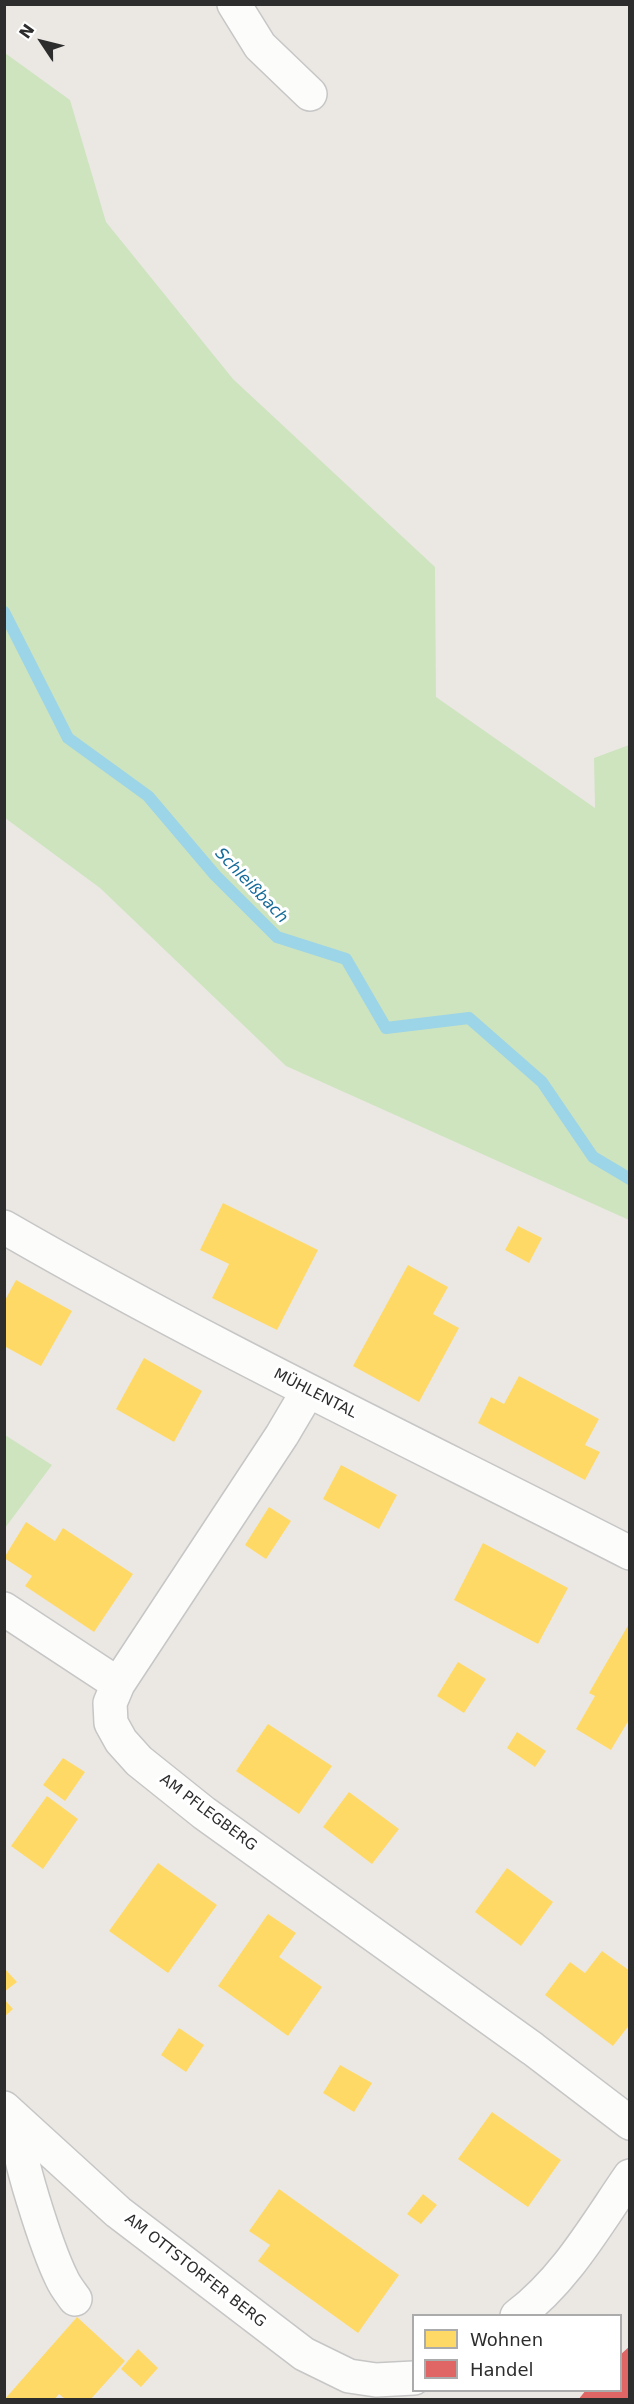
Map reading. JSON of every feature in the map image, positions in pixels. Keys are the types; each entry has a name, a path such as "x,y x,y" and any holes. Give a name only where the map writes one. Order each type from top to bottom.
{"street":[{"path":"234,4 260,46 310,94"},
{"name":"MÜHLENTAL","path":"4,1227 71,1266 308,1391 630,1553"},
{"name":"AM PFLEGBERG","path":"308,1391 276,1445 118,1684 110,1703 111,1723 121,1741 139,1761 204,1812 533,2049 630,2122"},
{"path":"4,1609 118,1684"},
{"path":"11,2114 18,2145 53,2258 62,2280 75,2299"},
{"name":"AM OTTSTORFER BERG","path":"11,2114 118,2212 304,2354 349,2376 376,2380 412,2378"},
{"path":"519,2314 544,2293 562,2273 630,2176"}],"green space":[{"path":"5,53 70,100 106,222 233,379 435,567 436,697 595,808 594,758 629,745 629,1220 286,1066 100,888 5,818"},
{"path":"5,1435 52,1465 5,1528"}],"building: Wohnen":[{"path":"223,1203 318,1250 277,1330 212,1298 229,1264 200,1250"},
{"path":"518,1226 542,1238 529,1263 505,1250"},
{"path":"408,1265 448,1287 433,1314 459,1328 419,1402 353,1366"},
{"path":"16,1280 72,1311 41,1366 4,1346 4,1302"},
{"path":"144,1358 202,1391 174,1442 116,1409"},
{"path":"519,1376 599,1419 585,1445 600,1452 585,1480 478,1423 491,1397 504,1404"},
{"path":"341,1465 397,1495 379,1529 323,1499"},
{"path":"269,1507 291,1521 266,1559 245,1545"},
{"path":"26,1522 55,1541 63,1528 133,1574 94,1632 25,1586 32,1576 4,1558"},
{"path":"483,1543 568,1588 538,1644 454,1600"},
{"path":"630,1622 630,1718 611,1750 576,1729 595,1696 589,1693"},
{"path":"458,1662 486,1679 464,1713 437,1696"},
{"path":"268,1724 332,1766 299,1814 236,1771"},
{"path":"517,1732 546,1751 535,1767 507,1748"},
{"path":"63,1758 85,1772 65,1801 43,1785"},
{"path":"349,1792 399,1829 372,1864 323,1827"},
{"path":"47,1796 78,1819 43,1869 11,1846"},
{"path":"158,1863 217,1905 168,1973 109,1931"},
{"path":"507,1868 553,1902 521,1946 475,1912"},
{"path":"268,1914 296,1933 279,1957 322,1987 288,2036 218,1986"},
{"path":"602,1951 630,1971 630,2024 613,2046 545,1995 570,1962 585,1973"},
{"path":"4,1968 17,1982 4,1992"},
{"path":"4,1999 13,2009 4,2017"},
{"path":"179,2028 204,2045 186,2072 161,2055"},
{"path":"340,2065 372,2083 354,2112 323,2093"},
{"path":"492,2112 561,2160 528,2207 458,2159"},
{"path":"279,2189 399,2275 358,2333 258,2261 270,2245 249,2231"},
{"path":"423,2194 437,2205 421,2224 407,2214"},
{"path":"77,2317 125,2361 90,2400 66,2400 59,2394 54,2400 4,2400"},
{"path":"138,2349 158,2368 141,2387 121,2369"}],"building: Handel":[{"path":"630,2346 630,2400 578,2400 584,2392 622,2392 622,2353"}],"waterway":[{"name":"Schleißbach","path":"4,612 68,738 148,796 215,875 277,937 346,959 386,1028 469,1018 542,1082 593,1157 630,1179"}]}
